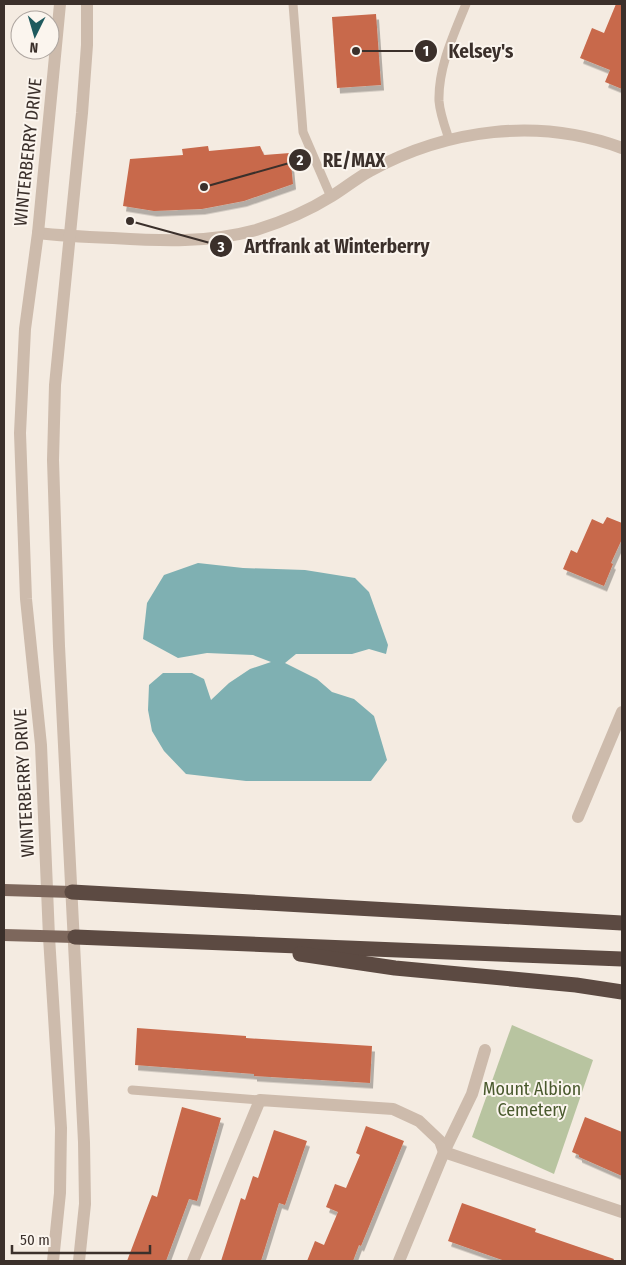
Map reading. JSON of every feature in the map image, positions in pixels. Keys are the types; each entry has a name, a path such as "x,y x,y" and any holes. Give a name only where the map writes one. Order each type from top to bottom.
{"highway":[{"path":"72,892 622,923"},
{"path":"74,937 622,959"},
{"path":"222,942 395,968 576,985 622,992"}],"main road":[{"path":"4,890 72,892"},
{"path":"4,935 74,937"}],"street":[{"name":"WINTERBERRY DRIVE","path":"53,1261 60,1193 61,1128 49,936 41,746 26,599 20,433 25,329 38,233 60,4"},
{"path":"79,1261 85,1204 84,1142 59,646 53,460 55,385 82,113 87,45 87,4"},
{"path":"38,233 69,237 171,242 218,238 251,231 307,210 387,162 408,152 448,139 498,131 544,131 590,138 622,148"},
{"path":"578,818 622,712"},
{"path":"399,1261 444,1152 472,1094 485,1050"},
{"path":"193,1261 260,1100 393,1109 418,1121 440,1141 444,1152"},
{"path":"444,1152 622,1212"}],"lane":[{"path":"293,4 303,132 331,197"},
{"path":"448,139 439,103 440,84 449,45 466,4"},
{"path":"132,1090 260,1100"}],"green space":[{"name":"Mount Albion Cemetery","path":"512,1025 593,1060 554,1174 472,1137"}],"water":[{"path":"198,563 243,568 305,570 355,578 369,592 388,645 386,654 369,649 352,654 296,654 285,663 317,679 332,692 354,699 374,716 387,760 371,781 246,781 186,774 164,751 152,731 148,710 149,685 163,673 192,673 204,679 211,700 229,683 250,669 271,662 253,655 207,653 178,658 143,639 147,603 164,575"}],"building":[{"path":"616,4 622,4 622,89 605,82 610,70 580,58 592,28 604,33"},
{"path":"376,14 381,85 337,88 332,17"},
{"path":"208,146 209,151 260,146 264,155 290,153 293,184 244,201 202,209 154,211 123,206 130,159 183,155 182,149"},
{"path":"607,517 622,523 622,539 611,563 613,564 604,586 563,569 571,550 577,553 592,519 603,524"},
{"path":"137,1028 246,1036 246,1038 372,1046 370,1083 254,1076 254,1074 135,1065"},
{"path":"182,1107 221,1118 197,1201 189,1199 166,1261 127,1261 152,1195 157,1197"},
{"path":"585,1117 622,1132 622,1176 572,1152"},
{"path":"366,1126 404,1141 361,1246 359,1245 353,1261 307,1261 315,1241 324,1245 338,1212 326,1207 335,1184 346,1188 360,1155 356,1153"},
{"path":"274,1130 307,1141 285,1205 279,1203 261,1261 221,1261 241,1198 245,1200 253,1176 258,1178"},
{"path":"462,1203 536,1229 535,1232 614,1259 613,1261 505,1261 448,1241"}],"place":[{"name":"Kelsey's","path":"356,51"},
{"name":"RE/MAX","path":"204,187"},
{"name":"Artfrank at Winterberry","path":"130,221"}]}
